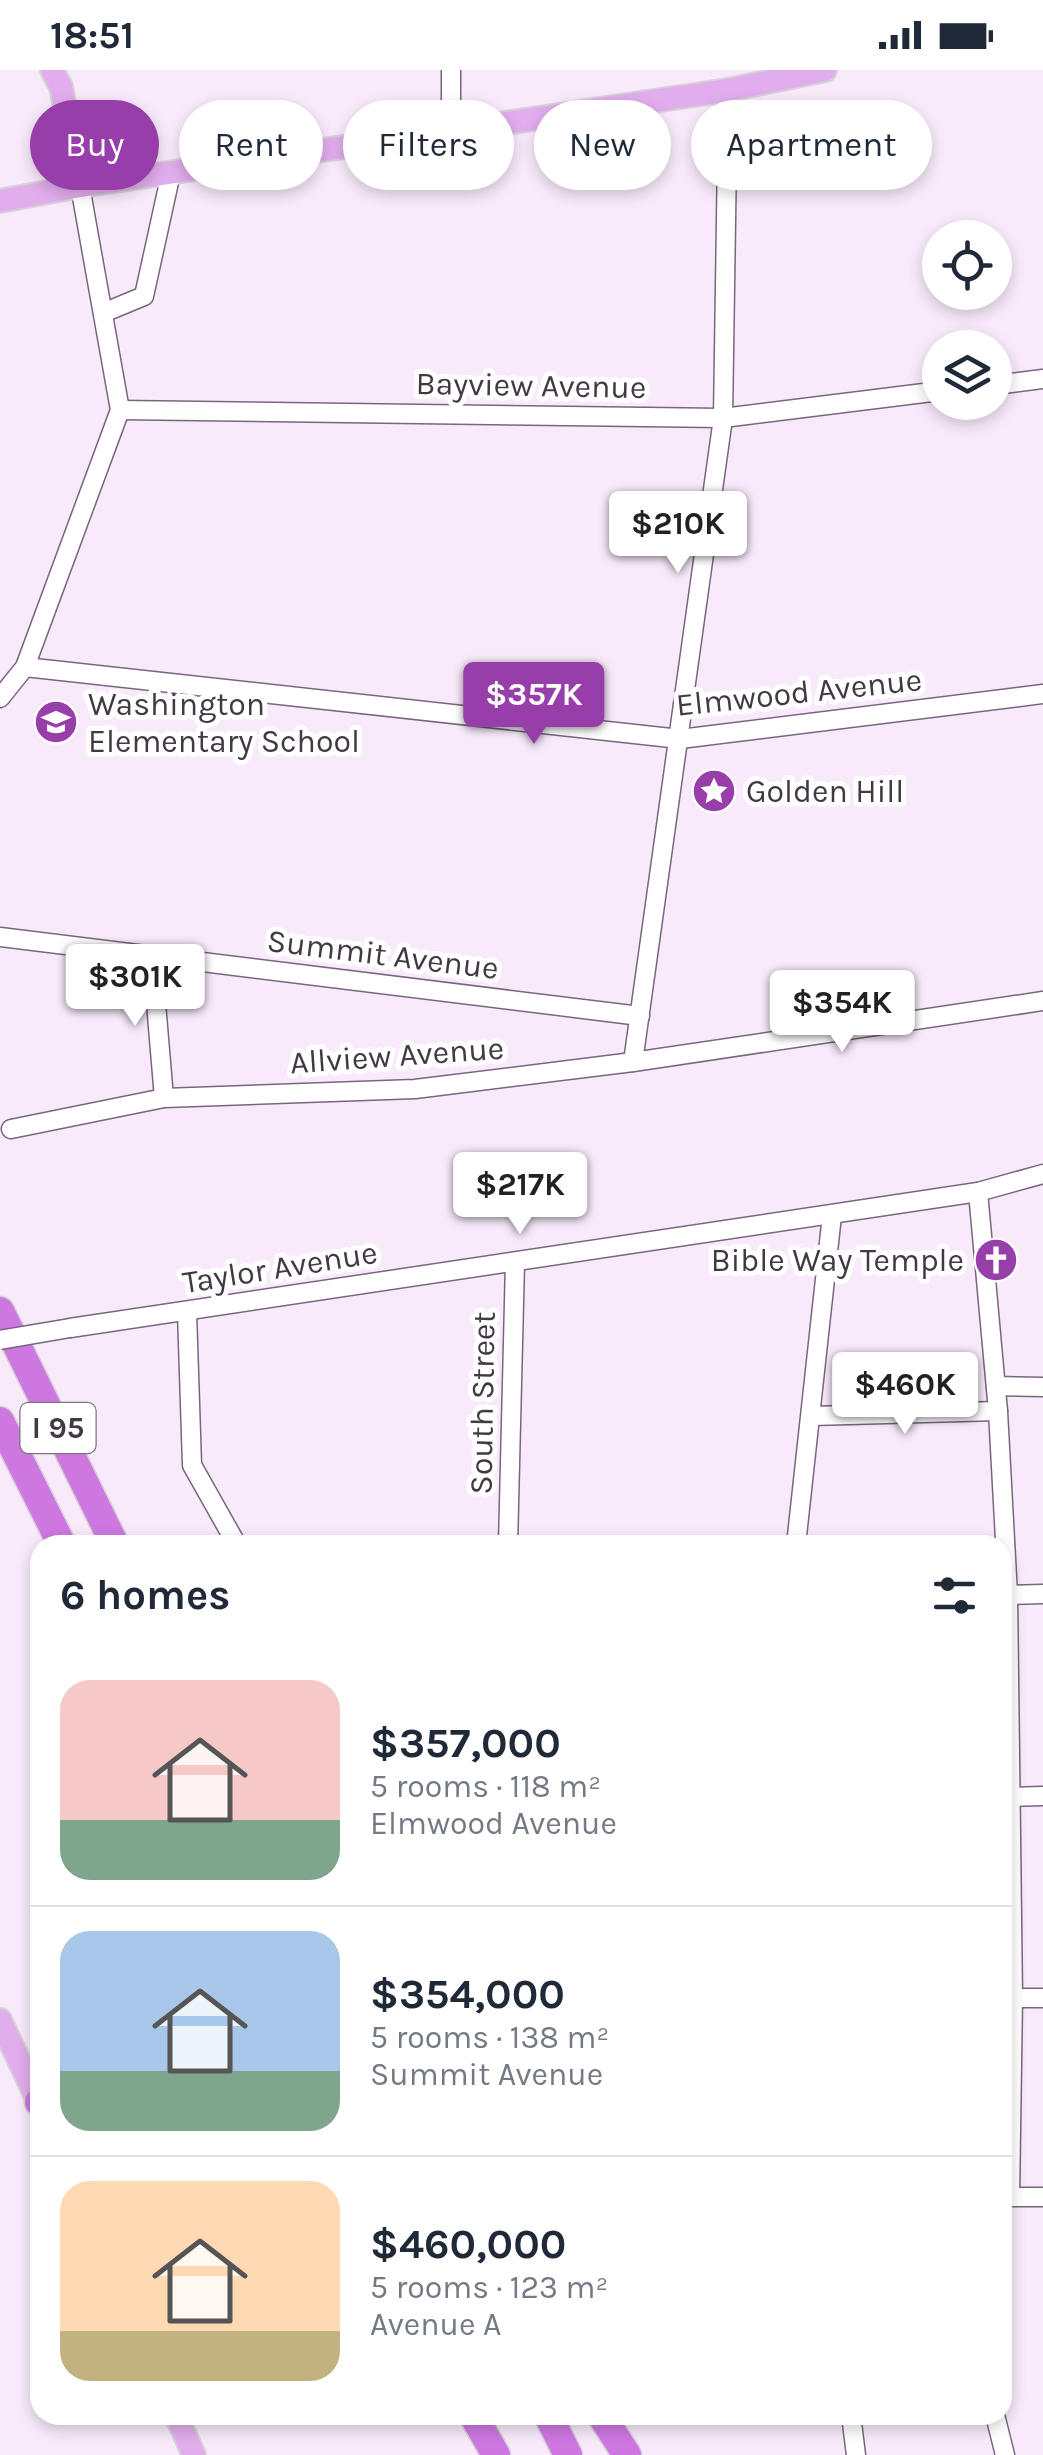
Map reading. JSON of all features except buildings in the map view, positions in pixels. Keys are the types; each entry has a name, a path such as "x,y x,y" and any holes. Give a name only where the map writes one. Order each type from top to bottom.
{"highway":[{"name":"I 95","path":"0,1311 110,1535"},
{"path":"1,1423 53,1535"},
{"path":"479,2425 496,2455"},
{"path":"500,2425 515,2455"},
{"path":"553,2425 568,2455"},
{"path":"608,2425 627,2455"}],"main road":[{"path":"52,70 64,100"},
{"path":"514,121 728,90 825,70"},
{"path":"159,175 343,147"},
{"path":"0,202 60,190"},
{"path":"0,2020 30,2082"},
{"path":"180,2425 194,2455"}],"street":[{"path":"451,70 451,100"},
{"path":"728,90 722,418 633,1062 1043,1001"},
{"path":"102,313 144,296 171,173"},
{"path":"0,698 25,667 120,410 81,190"},
{"path":"1012,383 1043,379"},
{"name":"Bayview Avenue","path":"120,410 722,418 922,393"},
{"name":"Elmwood Avenue","path":"25,667 680,739 1043,694"},
{"name":"Summit Avenue","path":"0,937 640,1016"},
{"path":"152,956 164,1098"},
{"name":"Allview Avenue","path":"10,1129 164,1098 415,1089 633,1062"},
{"name":"Taylor Avenue","path":"0,1340 978,1192 1043,1174"},
{"path":"978,1192 998,1410 1003,1535"},
{"path":"797,1535 832,1214"},
{"name":"South Street","path":"508,1535 516,1262"},
{"path":"187,1312 192,1466 231,1535"},
{"path":"996,1386 1043,1387"},
{"path":"811,1416 998,1410"},
{"path":"1012,1595 1043,1594"},
{"path":"1012,1796 1043,1796"},
{"path":"1012,1998 1043,1998"},
{"path":"1012,2197 1043,2196"},
{"path":"852,2425 856,2455"},
{"path":"998,2425 1006,2455"}],"place":[{"name":"Washington Elementary School","path":"56,722"},
{"name":"Golden Hill","path":"714,791"},
{"name":"Bible Way Temple","path":"996,1260"}]}
